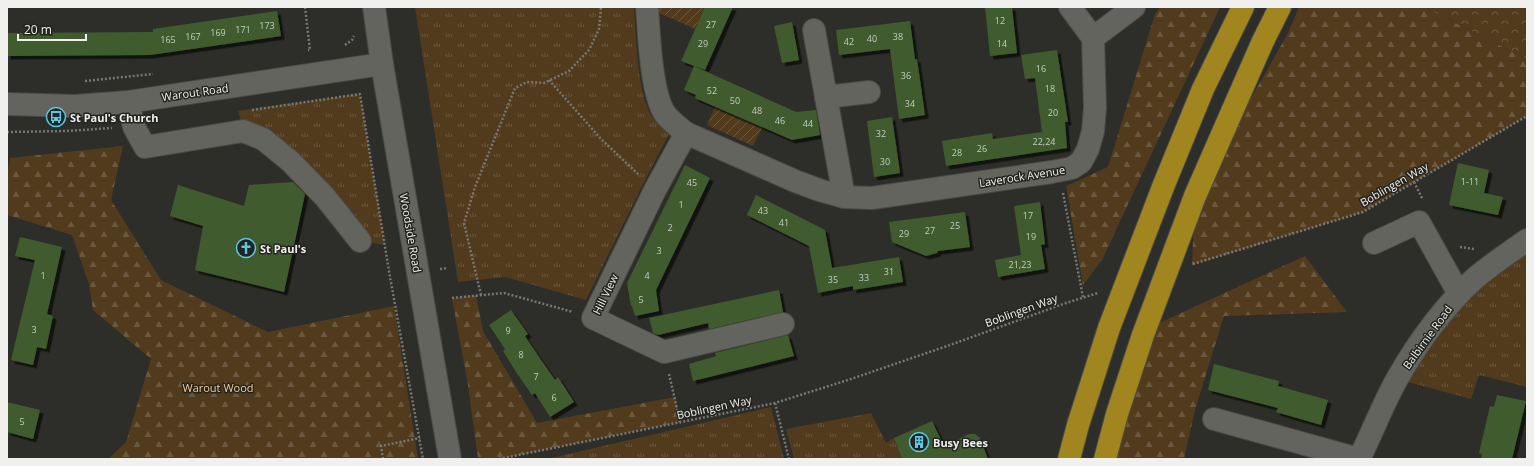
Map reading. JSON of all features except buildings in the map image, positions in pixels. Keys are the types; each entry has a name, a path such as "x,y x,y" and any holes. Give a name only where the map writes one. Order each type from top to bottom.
{"highway":[{"path":"1069,459 1078,425 1109,328 1163,187 1204,89 1243,7"},
{"path":"1105,459 1117,414 1143,336 1195,196 1263,41 1280,7"}],"street":[{"name":"Woodside Road","path":"374,7 382,64 449,455"},
{"name":"Laverock Avenue","path":"647,7 654,78 658,96 664,112 674,123 686,133 795,181 844,197 872,198 1072,168 1081,162 1088,149 1093,131 1095,108 1093,38"},
{"path":"1070,7 1093,38 1134,7"},
{"path":"814,30 844,197"},
{"name":"Warout Road","path":"7,104 75,106 128,102 382,64"},
{"path":"826,97 870,92"},
{"path":"128,102 134,127 145,147 243,130 263,139 290,161 325,197 360,241"},
{"name":"Hill View","path":"664,352 593,318 655,190 686,133"},
{"path":"1374,243 1418,222 1459,294"},
{"name":"Balbirnie Road","path":"1214,419 1359,459 1397,379 1429,330 1450,304 1473,280 1498,260 1526,244"},
{"path":"664,352 783,324"}],"path":[{"path":"303,51 310,50 305,7"},
{"path":"480,295 464,224 475,187 515,88 527,82 544,83 569,71 589,50 600,29 601,7"},
{"path":"81,81 160,73"},
{"path":"550,80 602,140 655,190"},
{"path":"360,94 390,277 423,457"},
{"name":"Boblingen Way","path":"1192,265 1363,212 1527,116"},
{"path":"1059,171 1083,297"},
{"name":"Boblingen Way","path":"499,459 775,403 950,345 1083,297 1105,291"},
{"path":"452,298 504,293 593,318"},
{"path":"664,352 680,422"},
{"path":"775,403 789,459"},
{"path":"383,459 380,446 420,438"}],"green space":[{"path":"415,7 634,7 638,62 642,90 650,113 654,119 670,132 586,300 505,277 458,282"},
{"path":"659,7 705,7 695,29 659,13"},
{"path":"1160,7 1220,7 1102,260 1083,285 1066,186 1108,167 1155,14"},
{"path":"1299,7 1424,7 1527,59 1527,116 1363,212 1192,265 1195,196 1287,35"},
{"path":"1424,7 1527,7 1527,59"},
{"path":"360,94 385,245 360,241 243,131 238,111"},
{"path":"715,107 762,128 753,146 707,125"},
{"name":"Warout Wood","path":"123,146 111,200 161,280 268,332 394,306 418,459 108,459 126,442 151,359 93,310 89,284 72,235 7,215 7,177 10,158"},
{"path":"1527,248 1527,387 1479,375 1471,399 1397,379 1429,330"},
{"path":"1305,256 1347,312 1224,316 1195,410 1184,459 1114,459 1157,324"},
{"path":"476,295 483,331 537,423 675,397 680,422 499,459 478,459 468,385 452,298"},
{"path":"771,407 784,459 547,459"},
{"path":"871,413 886,443 894,438 902,459 794,459 786,429"}],"place":[{"name":"St Paul's Church","path":"56,117"},
{"name":"St Paul's","path":"246,248"},
{"name":"Busy Bees","path":"919,442"}]}
